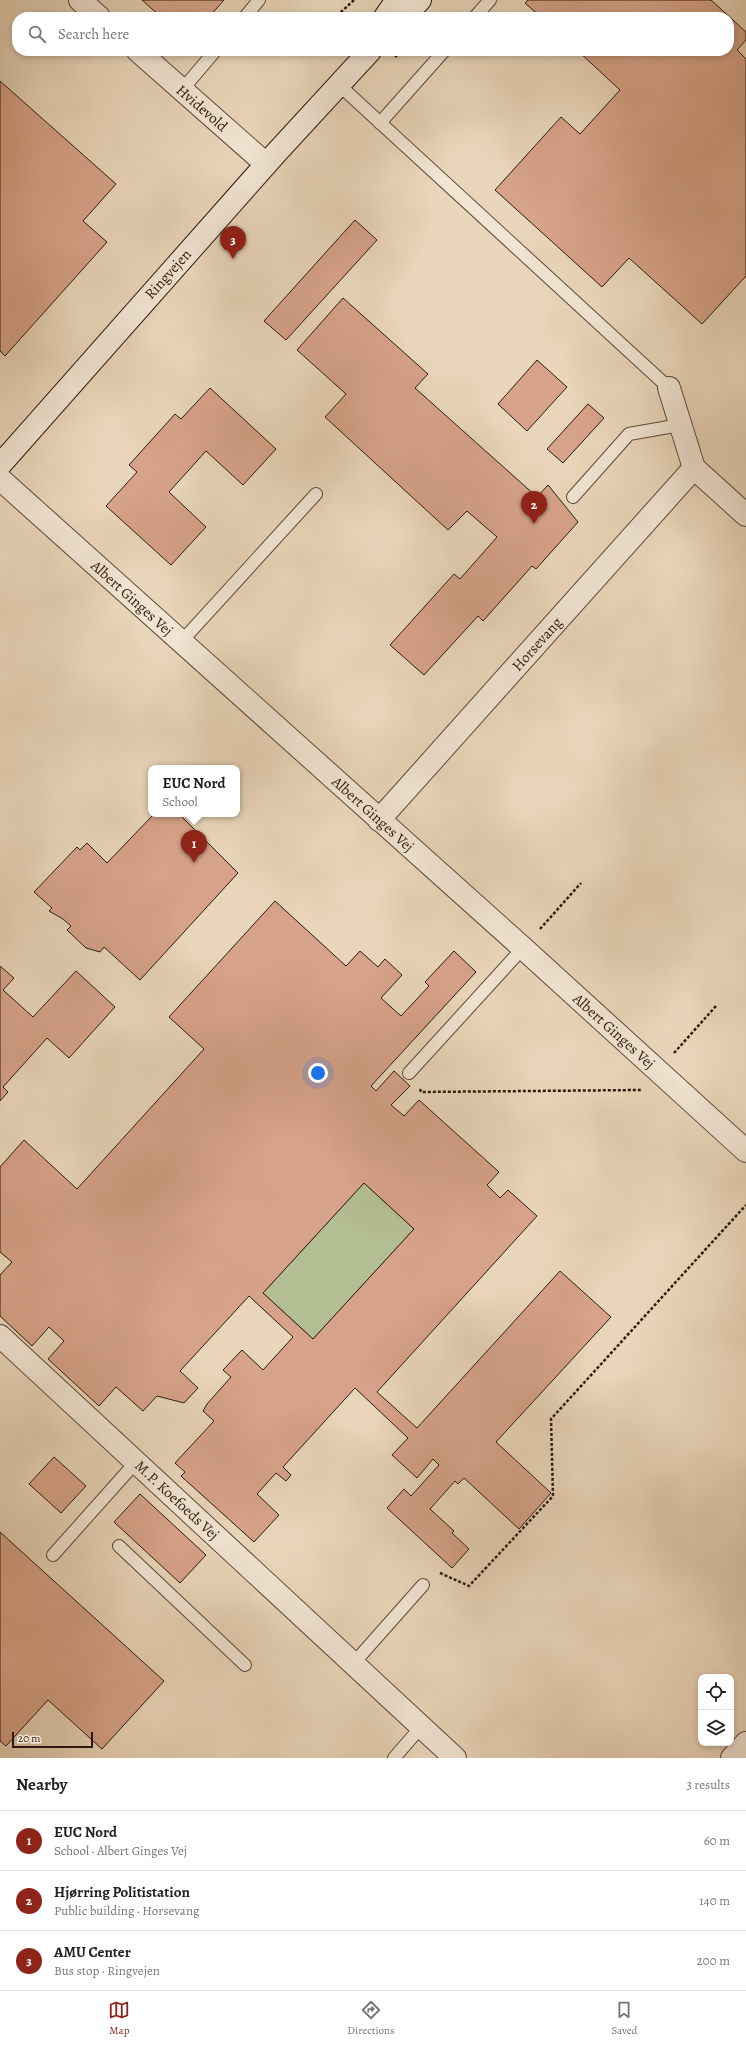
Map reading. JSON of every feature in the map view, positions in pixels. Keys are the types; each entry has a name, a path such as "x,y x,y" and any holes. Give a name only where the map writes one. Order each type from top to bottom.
{"street":[{"path":"80,0 93,12"},
{"path":"389,12 397,0"},
{"path":"408,12 420,0"},
{"name":"Hvidevold","path":"144,56 266,164"},
{"name":"Ringvejen","path":"338,84 358,56"},
{"name":"Ringvejen","path":"0,465 266,164 365,56"},
{"path":"669,388 694,468 746,515"},
{"name":"Horsevang","path":"379,820 694,468"},
{"name":"Albert Ginges Vej","path":"0,479 523,948 746,1151"},
{"name":"M.P. Koefoeds Vej","path":"0,1336 455,1758"},
{"path":"732,1758 746,1742"}],"lane":[{"path":"249,12 259,0"},
{"path":"479,12 490,0"},
{"path":"182,90 212,56"},
{"path":"380,123 440,56"},
{"path":"338,84 669,388"},
{"path":"573,497 630,434 680,425"},
{"path":"181,642 316,494"},
{"path":"409,1073 523,948"},
{"path":"53,1555 136,1462"},
{"path":"119,1546 245,1665"},
{"path":"353,1664 423,1585"},
{"path":"394,1758 421,1727"}],"path":[{"path":"342,12 354,0"},
{"path":"523,948 581,883"},
{"path":"658,1071 716,1006"},
{"path":"409,1073 422,1092 680,1090"},
{"path":"423,1585 433,1571 450,1576 469,1586 553,1496 551,1419 746,1205"}],"green space":[{"path":"364,1183 414,1229 313,1339 263,1293"}],"building":[{"path":"142,0 224,0 213,12 155,12"},
{"path":"528,0 711,0 724,12 535,12 525,3"},
{"path":"734,21 746,32 746,40 737,50 746,59 746,276 702,324 629,258 602,287 495,190 561,117 580,134 620,90 583,56 734,56"},
{"path":"0,81 116,184 83,221 107,242 5,356 0,351"},
{"path":"355,220 377,240 286,340 264,321"},
{"path":"343,298 428,374 415,388 537,497 548,485 578,522 536,569 532,566 483,621 478,616 424,675 390,645 454,574 460,579 497,537 467,511 448,530 325,417 346,394 297,350"},
{"path":"537,360 567,387 527,431 498,404"},
{"path":"210,388 276,449 243,485 206,451 169,492 206,527 171,565 106,506 137,472 129,465 175,414 181,419"},
{"path":"588,404 604,418 563,463 547,449"},
{"path":"151,817 182,817 238,873 140,980 104,947 100,952 86,948 67,930 71,926 63,919 49,911 52,908 34,892 77,847 80,850 87,843 107,863"},
{"path":"275,901 346,966 360,951 378,967 385,959 402,975 381,998 401,1016 429,986 425,982 454,951 476,972 371,1086 376,1091 394,1071 410,1086 391,1105 404,1116 419,1100 499,1172 487,1185 500,1198 508,1190 537,1216 377,1392 417,1428 560,1271 611,1317 496,1442 551,1493 519,1529 464,1478 458,1484 455,1481 430,1509 454,1531 452,1533 469,1549 452,1568 387,1508 404,1489 411,1496 439,1465 433,1459 417,1478 392,1455 408,1438 355,1388 283,1467 291,1475 286,1481 276,1473 257,1494 279,1515 254,1542 181,1476 185,1472 175,1463 214,1421 203,1411 207,1404 231,1377 223,1370 242,1350 263,1370 293,1337 249,1296 180,1371 198,1388 184,1403 157,1396 143,1411 116,1387 99,1406 48,1359 64,1341 49,1327 32,1346 0,1316 0,1275 12,1262 0,1252 0,1167 24,1140 77,1189 204,1049 169,1017","holes":["364,1183 414,1229 313,1339 263,1293"]},
{"path":"0,966 14,978 3,990 33,1017 76,971 115,1007 69,1058 47,1038 3,1087 8,1092 0,1101"},
{"path":"54,1457 86,1486 61,1513 29,1484"},
{"path":"140,1494 206,1555 180,1583 114,1522"},
{"path":"0,1532 164,1681 102,1749 48,1700 6,1746 0,1741"}],"place":[{"name":"AMU Center","path":"233,259"},
{"name":"Hjørring Politistation","path":"534,524"},
{"name":"EUC Nord","path":"194,863"}]}
